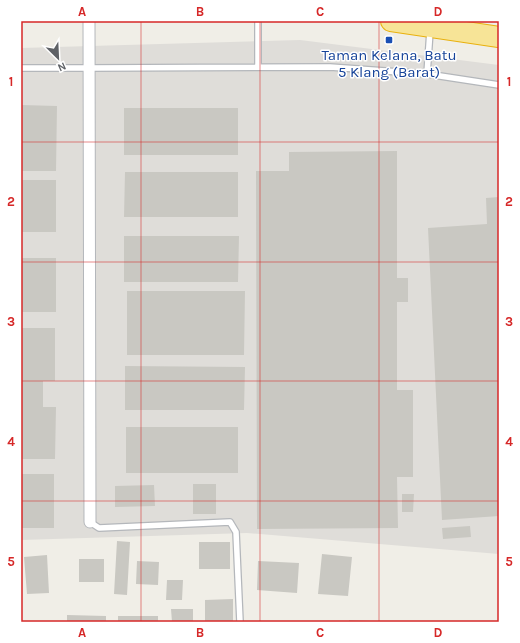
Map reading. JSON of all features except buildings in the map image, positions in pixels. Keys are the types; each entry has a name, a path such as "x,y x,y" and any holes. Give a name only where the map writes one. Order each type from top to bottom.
{"highway":[{"path":"390,21 499,37"}],"street":[{"path":"89,21 90,522"}],"lane":[{"path":"258,21 258,67"},
{"path":"427,74 430,27"},
{"path":"21,68 330,67 427,74 499,84"},
{"path":"90,522 99,528 230,522 236,532 240,622"}],"shaded area":[{"path":"300,40 499,65 499,554 247,533 21,540 21,48"}],"place":[{"name":"Taman Kelana, Batu 5 Klang (Barat)","path":"389,40"}]}
